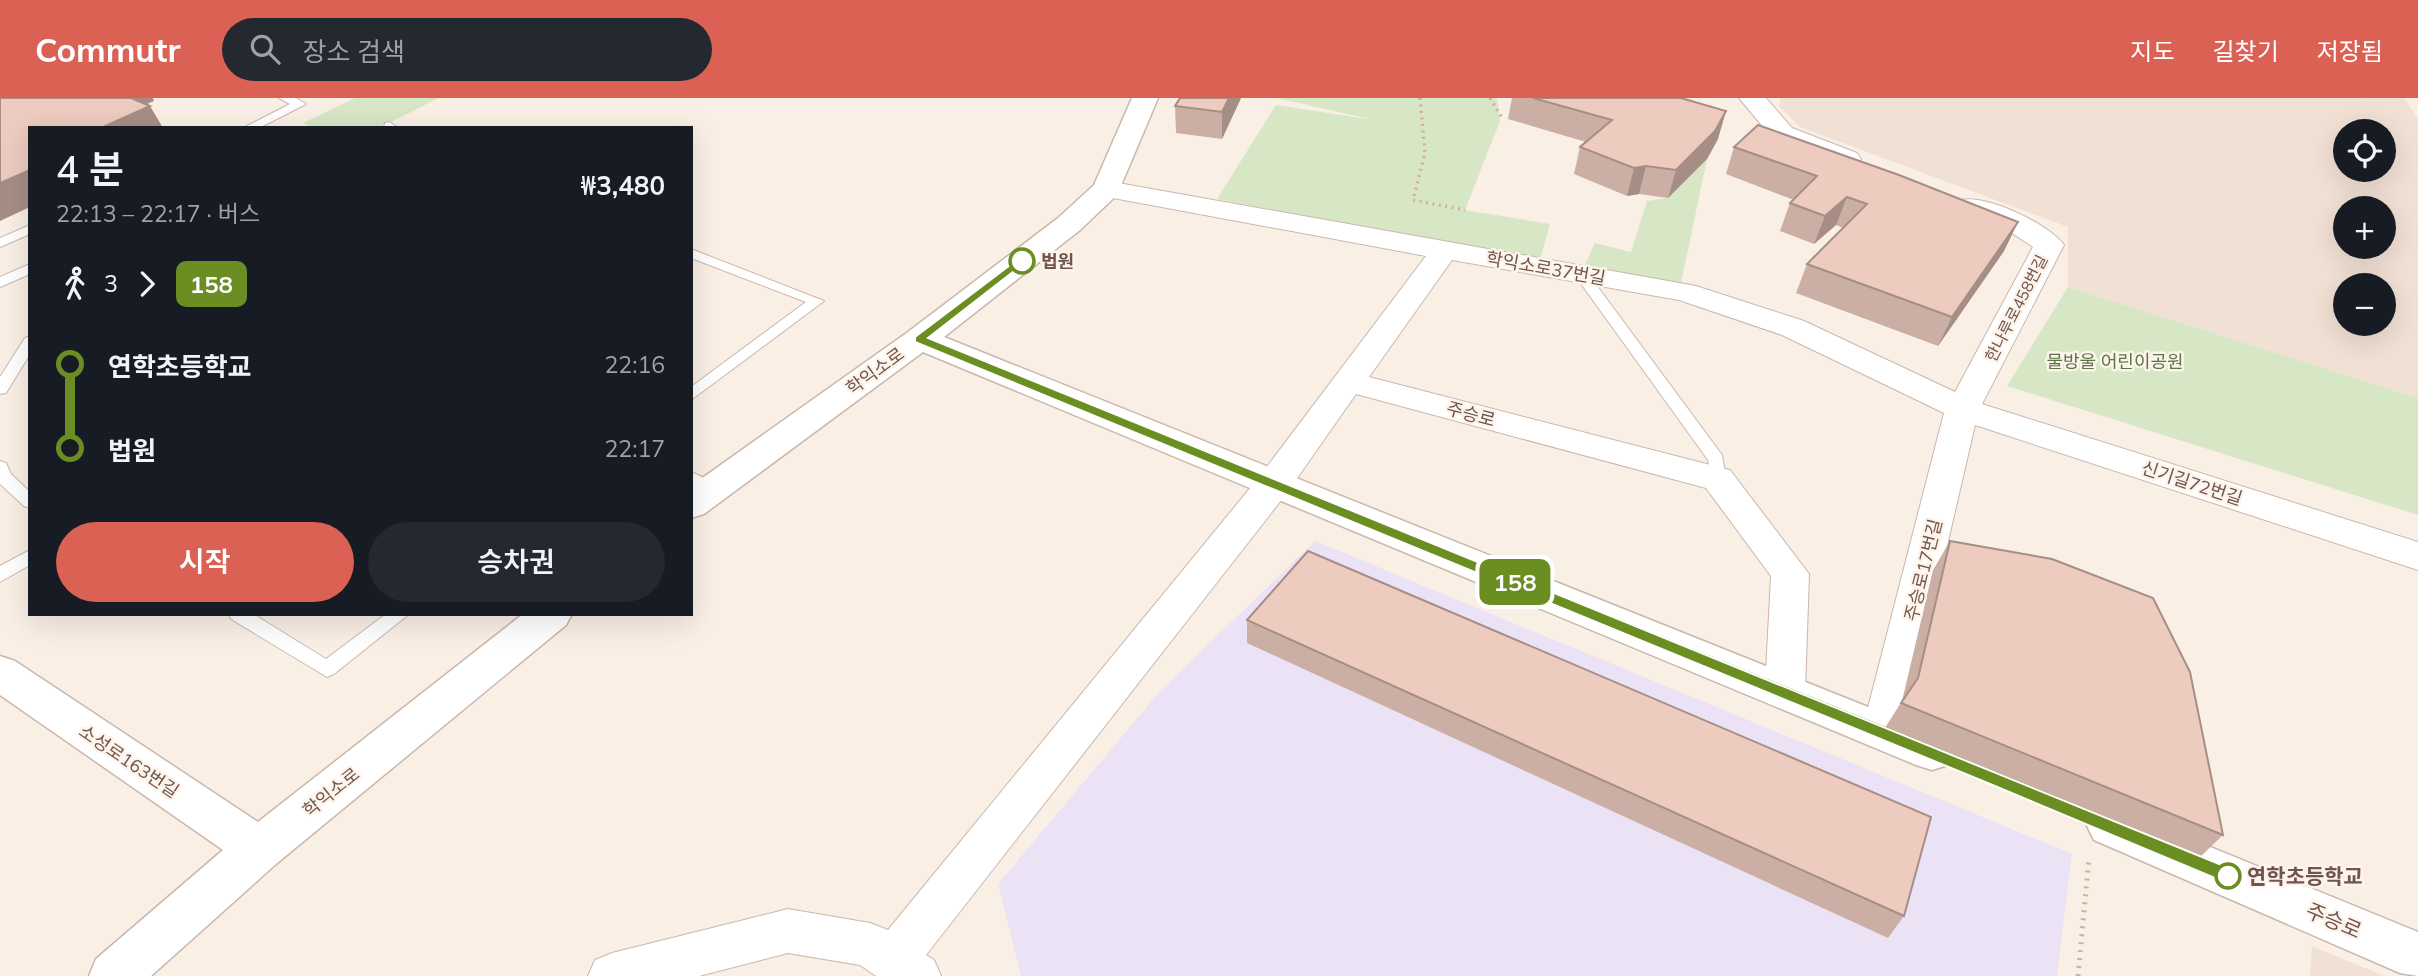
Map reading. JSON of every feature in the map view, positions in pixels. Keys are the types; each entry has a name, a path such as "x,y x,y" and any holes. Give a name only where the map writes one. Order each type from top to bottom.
{"street":[{"name":"학익소로","path":"698,490 920,339 1069,224 1107,189 1145,98"},
{"path":"1747,99 1783,134 1874,169"},
{"name":"학익소로37번길","path":"1107,189 1685,292 1793,328 1965,410"},
{"name":"한나루로458번길","path":"1951,198 2016,223 2049,245 1965,410"},
{"path":"612,976 788,931 870,945 905,968 1273,485 1445,250"},
{"path":"920,339 1970,767"},
{"name":"주승로","path":"1349,382 1718,479"},
{"name":"신기길72번길","path":"1965,410 2418,556"},
{"name":"주승로17번길","path":"1883,731 1961,415 1965,410"},
{"path":"1718,479 1790,574 1785,691"},
{"name":"학익소로","path":"114,976 259,849 550,616"},
{"name":"소성로163번길","path":"0,673 259,849"},
{"name":"주승로","path":"2087,816 2418,956"}],"lane":[{"path":"285,98 300,104"},
{"path":"253,126 314,98"},
{"path":"0,243 28,230"},
{"path":"693,254 817,301 693,394"},
{"path":"0,282 28,269"},
{"path":"1581,274 1716,459 1718,479"},
{"path":"0,389 28,344"},
{"path":"0,467 7,491 28,501"},
{"path":"0,575 28,557"},
{"path":"241,616 327,669 397,616"}],"path":[{"path":"1420,98 1424,153 1413,200 1465,210"},
{"path":"1490,98 1502,118"},
{"path":"2078,976 2087,816"}],"shaded area":[{"path":"1781,98 2404,98 2418,119 2418,398 2068,287 2068,227 1800,127 1779,106"},
{"path":"1315,541 2072,854 2057,976 1021,976 998,884 1161,690"},
{"path":"2312,946 2384,976 2310,976"}],"green space":[{"path":"355,98 439,98 383,126 309,126 303,123"},
{"path":"1276,98 1497,98 1500,121 1465,210 1550,224 1538,266 1354,225 1217,199 1276,105 1374,120"},
{"path":"1707,159 1680,288 1581,274 1595,243 1631,252 1647,201 1668,198"},
{"name":"물방울 어린이공원","path":"2068,287 2418,398 2418,515 2007,386"}],"building":[{"path":"0,98 131,98 150,106 105,126 28,126 28,171 0,183"},
{"path":"1180,98 1229,98 1222,112 1175,106"},
{"path":"1533,98 1681,98 1726,111 1715,131 1676,170 1646,166 1634,168 1580,147 1612,120"},
{"path":"1758,125 1899,175 2018,222 1952,317 1807,264 1867,204 1847,197 1825,216 1790,203 1817,176 1734,147"},
{"path":"1950,541 2052,559 2153,598 2190,672 2223,835 1901,703 1918,678"},
{"path":"1308,551 1931,817 1904,916 1247,620"}],"bus line":[{"name":"158","path":"1022,261 920,339 1273,485 1859,721 2228,876"}],"place":[{"name":"법원","path":"1022,261"},
{"name":"연학초등학교","path":"2228,876"}]}
